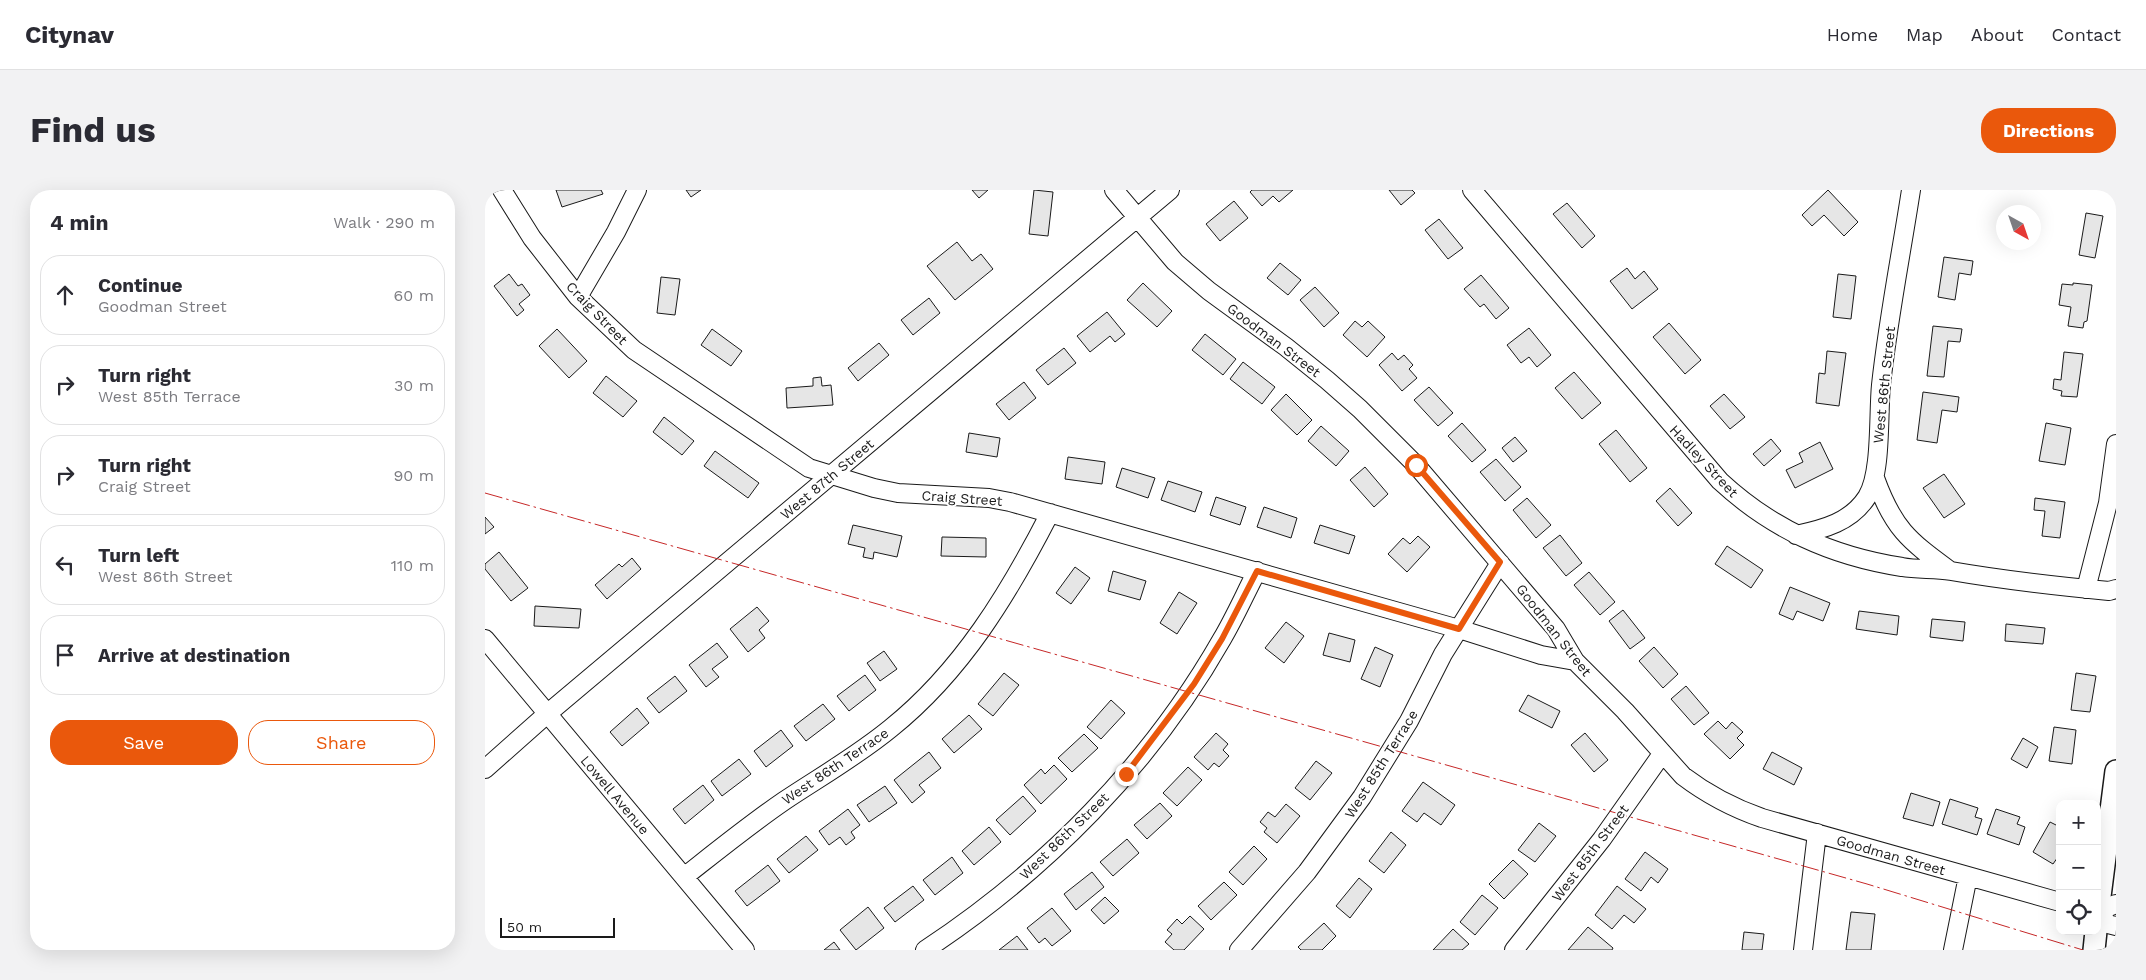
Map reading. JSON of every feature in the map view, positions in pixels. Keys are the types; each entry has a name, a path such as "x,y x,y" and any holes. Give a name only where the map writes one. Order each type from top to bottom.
{"main road":[{"path":"2101,915 2115,780"},
{"path":"2094,950 2097,935"}],"street":[{"name":"Craig Street","path":"502,190 532,238 578,297 634,350 809,468 882,490 933,496 989,498 1050,513 1459,629 1541,655 1575,661"},
{"path":"578,297 616,232 637,190"},
{"name":"Goodman Street","path":"1114,190 1175,262 1209,291 1286,347 1360,409 1437,489 1500,562 1556,629 1575,661 1625,711 1662,754 1689,780 1728,805 1762,818 2056,901"},
{"name":"West 87th Street","path":"485,769 547,714 1170,190"},
{"name":"Hadley Street","path":"1472,190 1720,481 1738,498 1770,521 1796,535 1827,548 1866,560 1903,568 1949,571 1977,577 2086,589 2109,591 2116,588"},
{"name":"West 86th Street","path":"1796,535 1836,525 1853,513 1867,497 1875,478 1881,385 1911,190"},
{"path":"2086,589 2108,503 2116,444"},
{"path":"1875,478 1884,503 1896,524 1912,542 1949,571"},
{"name":"West 86th Terrace","path":"684,877 754,822 841,765 892,728 939,683 971,646 997,608 1023,566 1050,513"},
{"name":"West 85th Terrace","path":"1239,950 1307,872 1346,820 1409,721 1443,654 1500,562"},
{"name":"West 86th Street","path":"925,950 987,907 1041,862 1087,817 1126,774 1194,684 1222,639 1257,571"},
{"name":"Lowell Avenue","path":"485,639 745,950"},
{"name":"West 85th Street","path":"1514,950 1584,863 1662,754"},
{"path":"1803,950 1817,834"},
{"path":"1953,950 1968,876"},
{"path":"2101,915 2108,924 2116,926"}],"building":[{"path":"556,190 601,190 603,194 562,207"},
{"path":"686,190 701,190 691,197"},
{"path":"972,190 988,190 979,198"},
{"path":"1034,190 1053,192 1048,236 1029,234"},
{"path":"1252,190 1293,190 1279,202 1273,196 1262,206 1250,192"},
{"path":"1389,190 1412,190 1415,193 1401,205"},
{"path":"1828,190 1858,222 1844,236 1824,215 1812,226 1802,215"},
{"path":"1234,201 1248,218 1220,241 1206,224"},
{"path":"1567,203 1595,236 1582,248 1553,214"},
{"path":"2086,213 2103,216 2095,258 2079,255"},
{"path":"1439,219 1463,248 1448,259 1425,230"},
{"path":"957,242 972,261 981,254 993,269 955,300 927,266"},
{"path":"1944,257 1973,261 1971,275 1959,273 1955,300 1938,297"},
{"path":"1280,263 1301,280 1288,295 1267,278"},
{"path":"1627,268 1635,279 1644,271 1658,289 1632,309 1610,281"},
{"path":"509,274 518,286 522,284 530,295 519,304 524,310 517,316 494,286"},
{"path":"1838,274 1856,276 1851,319 1833,317"},
{"path":"1481,275 1509,308 1496,319 1484,304 1480,307 1464,289"},
{"path":"661,277 680,279 675,315 657,313"},
{"path":"1143,283 1172,311 1157,327 1127,300"},
{"path":"2073,283 2092,285 2087,321 2084,322 2083,328 2068,326 2071,307 2059,305 2062,284 2073,285"},
{"path":"1315,287 1339,313 1324,327 1300,300"},
{"path":"929,298 940,313 913,335 901,320"},
{"path":"1107,312 1125,334 1115,342 1110,336 1090,352 1077,336"},
{"path":"1355,321 1362,327 1368,321 1385,337 1367,357 1343,335"},
{"path":"1669,323 1701,360 1685,374 1653,337"},
{"path":"1933,326 1962,329 1960,342 1948,341 1944,377 1927,376"},
{"path":"1529,328 1551,355 1537,367 1529,357 1521,363 1507,345"},
{"path":"557,329 587,361 569,378 539,346"},
{"path":"712,329 742,351 731,366 701,345"},
{"path":"1205,334 1236,359 1223,375 1192,350"},
{"path":"879,343 889,355 858,381 848,368"},
{"path":"1064,348 1076,363 1048,385 1036,370"},
{"path":"1827,351 1846,353 1839,406 1816,403 1819,373 1825,374"},
{"path":"2064,352 2083,354 2077,397 2061,396 2062,391 2053,389 2054,379 2061,380"},
{"path":"1392,353 1398,360 1404,355 1413,365 1409,369 1417,378 1402,391 1379,365"},
{"path":"1243,362 1275,387 1262,404 1230,379"},
{"path":"1574,372 1601,403 1582,419 1555,388"},
{"path":"606,376 637,401 623,417 593,393"},
{"path":"821,377 822,386 831,385 833,405 787,408 786,388 813,386 813,378"},
{"path":"1024,382 1036,398 1009,420 996,404"},
{"path":"1429,387 1453,413 1438,426 1414,400"},
{"path":"1923,392 1959,397 1957,412 1942,410 1937,443 1917,440"},
{"path":"1286,394 1312,420 1297,435 1271,410"},
{"path":"1724,394 1745,417 1730,429 1710,406"},
{"path":"664,417 694,441 682,455 653,432"},
{"path":"1462,423 1486,450 1472,462 1448,436"},
{"path":"2046,423 2071,428 2065,465 2039,461"},
{"path":"1321,426 1349,451 1336,466 1308,441"},
{"path":"1616,430 1647,468 1630,482 1599,444"},
{"path":"969,433 1000,438 997,457 966,452"},
{"path":"1515,437 1527,451 1513,462 1502,448"},
{"path":"1771,439 1781,451 1764,466 1753,454"},
{"path":"1820,442 1833,469 1795,488 1786,470 1803,462 1799,453"},
{"path":"715,451 759,483 748,498 704,466"},
{"path":"1068,457 1105,462 1102,484 1065,479"},
{"path":"1496,459 1521,487 1505,501 1480,472"},
{"path":"1365,467 1388,494 1374,507 1350,480"},
{"path":"1122,468 1155,478 1148,498 1116,487"},
{"path":"1944,474 1965,504 1944,518 1923,488"},
{"path":"1168,481 1202,492 1195,512 1161,500"},
{"path":"1670,488 1692,513 1678,526 1656,501"},
{"path":"1216,497 1246,507 1240,525 1210,515"},
{"path":"1527,498 1551,525 1536,538 1513,510"},
{"path":"2035,498 2065,502 2060,538 2042,536 2045,511 2034,510"},
{"path":"1264,507 1297,518 1291,538 1257,527"},
{"path":"485,517 494,527 485,534"},
{"path":"853,525 902,536 897,557 874,552 873,559 863,557 865,548 848,544"},
{"path":"1320,525 1355,536 1349,554 1314,543"},
{"path":"1560,535 1582,563 1566,576 1543,548"},
{"path":"1418,536 1430,547 1407,572 1388,554 1403,538 1410,544"},
{"path":"942,537 986,538 986,557 941,556"},
{"path":"1727,546 1763,570 1751,588 1715,564"},
{"path":"499,552 528,588 511,601 485,569 485,564"},
{"path":"632,558 641,569 607,599 595,585 619,564 622,567"},
{"path":"1075,567 1090,578 1071,604 1056,593"},
{"path":"1113,571 1146,581 1140,600 1108,591"},
{"path":"1589,572 1615,602 1600,615 1574,585"},
{"path":"1790,587 1830,603 1823,621 1797,611 1793,620 1779,614"},
{"path":"1179,592 1197,603 1177,634 1160,623"},
{"path":"535,606 581,609 579,628 534,626"},
{"path":"757,607 769,621 759,630 765,638 748,652 730,629"},
{"path":"1623,610 1645,638 1630,649 1609,621"},
{"path":"1859,611 1899,616 1897,635 1856,629"},
{"path":"1932,619 1965,622 1963,641 1930,637"},
{"path":"1286,622 1304,636 1284,663 1265,648"},
{"path":"2006,624 2045,628 2043,644 2005,641"},
{"path":"1329,633 1355,640 1350,662 1323,655"},
{"path":"717,643 728,657 712,669 719,677 706,687 689,665"},
{"path":"1375,647 1393,655 1380,687 1361,679"},
{"path":"1654,647 1678,674 1663,688 1639,661"},
{"path":"884,651 897,669 880,681 867,663"},
{"path":"1004,673 1019,685 993,716 978,704"},
{"path":"2076,673 2096,676 2090,712 2071,710"},
{"path":"865,675 876,690 849,711 837,696"},
{"path":"675,676 687,691 659,713 647,698"},
{"path":"1686,686 1709,713 1694,725 1671,699"},
{"path":"1528,695 1560,711 1552,728 1519,711"},
{"path":"1111,700 1125,713 1101,739 1087,727"},
{"path":"823,704 835,719 806,741 794,726"},
{"path":"637,708 649,723 622,746 610,732"},
{"path":"969,715 982,729 954,753 942,739"},
{"path":"1718,721 1726,729 1732,722 1743,732 1737,738 1744,745 1730,759 1704,734"},
{"path":"2054,727 2076,730 2072,764 2049,761"},
{"path":"781,730 793,746 766,767 754,751"},
{"path":"1216,733 1228,744 1223,750 1229,756 1219,767 1214,763 1208,770 1194,757"},
{"path":"1585,733 1608,760 1594,772 1571,745"},
{"path":"1084,734 1098,748 1072,772 1058,758"},
{"path":"2023,738 2038,747 2027,768 2011,759"},
{"path":"929,752 941,768 919,785 925,792 912,803 894,780"},
{"path":"1772,752 1802,768 1794,785 1763,769"},
{"path":"739,759 751,774 722,796 711,781"},
{"path":"1316,761 1332,773 1310,800 1295,788"},
{"path":"1054,765 1067,779 1041,804 1024,785 1041,769 1045,774"},
{"path":"1188,767 1202,780 1177,806 1163,793"},
{"path":"1423,782 1455,805 1441,825 1424,813 1417,822 1402,811"},
{"path":"703,785 714,800 685,824 673,809"},
{"path":"885,786 897,803 869,822 857,805"},
{"path":"1911,793 1940,802 1933,826 1903,818"},
{"path":"1023,796 1036,811 1010,835 996,820"},
{"path":"1950,799 1978,808 1975,817 1982,819 1977,835 1942,824"},
{"path":"1160,803 1172,816 1147,839 1134,825"},
{"path":"1286,804 1300,816 1277,843 1264,832 1267,828 1260,822 1268,812 1275,817"},
{"path":"848,809 860,825 851,832 855,838 846,845 840,837 829,845 819,831"},
{"path":"1996,809 2020,817 2017,824 2025,827 2019,845 1987,834"},
{"path":"2050,822 2056,825 2056,860 2053,864 2033,852"},
{"path":"1539,823 1556,836 1535,862 1518,850"},
{"path":"989,827 1001,842 974,865 962,851"},
{"path":"1391,832 1406,845 1384,873 1369,861"},
{"path":"806,836 818,850 789,873 777,859"},
{"path":"1127,839 1139,853 1113,876 1100,862"},
{"path":"1254,846 1267,859 1243,885 1229,872"},
{"path":"1645,852 1668,869 1658,883 1651,877 1641,891 1625,879"},
{"path":"952,857 963,873 935,895 923,880"},
{"path":"1513,860 1528,874 1504,899 1489,884"},
{"path":"768,865 780,881 747,906 735,891"},
{"path":"1092,872 1104,887 1076,910 1064,894"},
{"path":"1359,878 1372,889 1350,918 1336,906"},
{"path":"1224,882 1237,895 1211,920 1198,906"},
{"path":"913,886 924,900 895,922 884,908"},
{"path":"1617,886 1646,909 1634,923 1624,915 1612,929 1595,915"},
{"path":"1482,895 1498,908 1475,935 1460,922"},
{"path":"1105,897 1119,911 1104,924 1091,910"},
{"path":"868,907 884,928 856,950 840,930"},
{"path":"1052,908 1071,931 1052,946 1045,938 1039,943 1027,928"},
{"path":"1851,912 1875,914 1871,950 1846,950"},
{"path":"1190,916 1204,929 1184,950 1174,950 1165,942 1172,934 1167,930 1177,919 1182,924"},
{"path":"1324,923 1336,936 1322,950 1301,950 1298,947"},
{"path":"1588,927 1613,948 1612,950 1568,950"},
{"path":"1453,929 1469,944 1462,950 1433,950"},
{"path":"1744,932 1764,934 1762,950 1742,950"},
{"path":"1017,936 1028,950 999,950"},
{"path":"834,942 840,950 824,950"}],"power":[{"path":"485,493 1867,884 2083,950"}],"route":[{"path":"1126,774 1165,725 1194,684 1222,639 1257,571 1459,629 1500,562 1416,465"}]}
